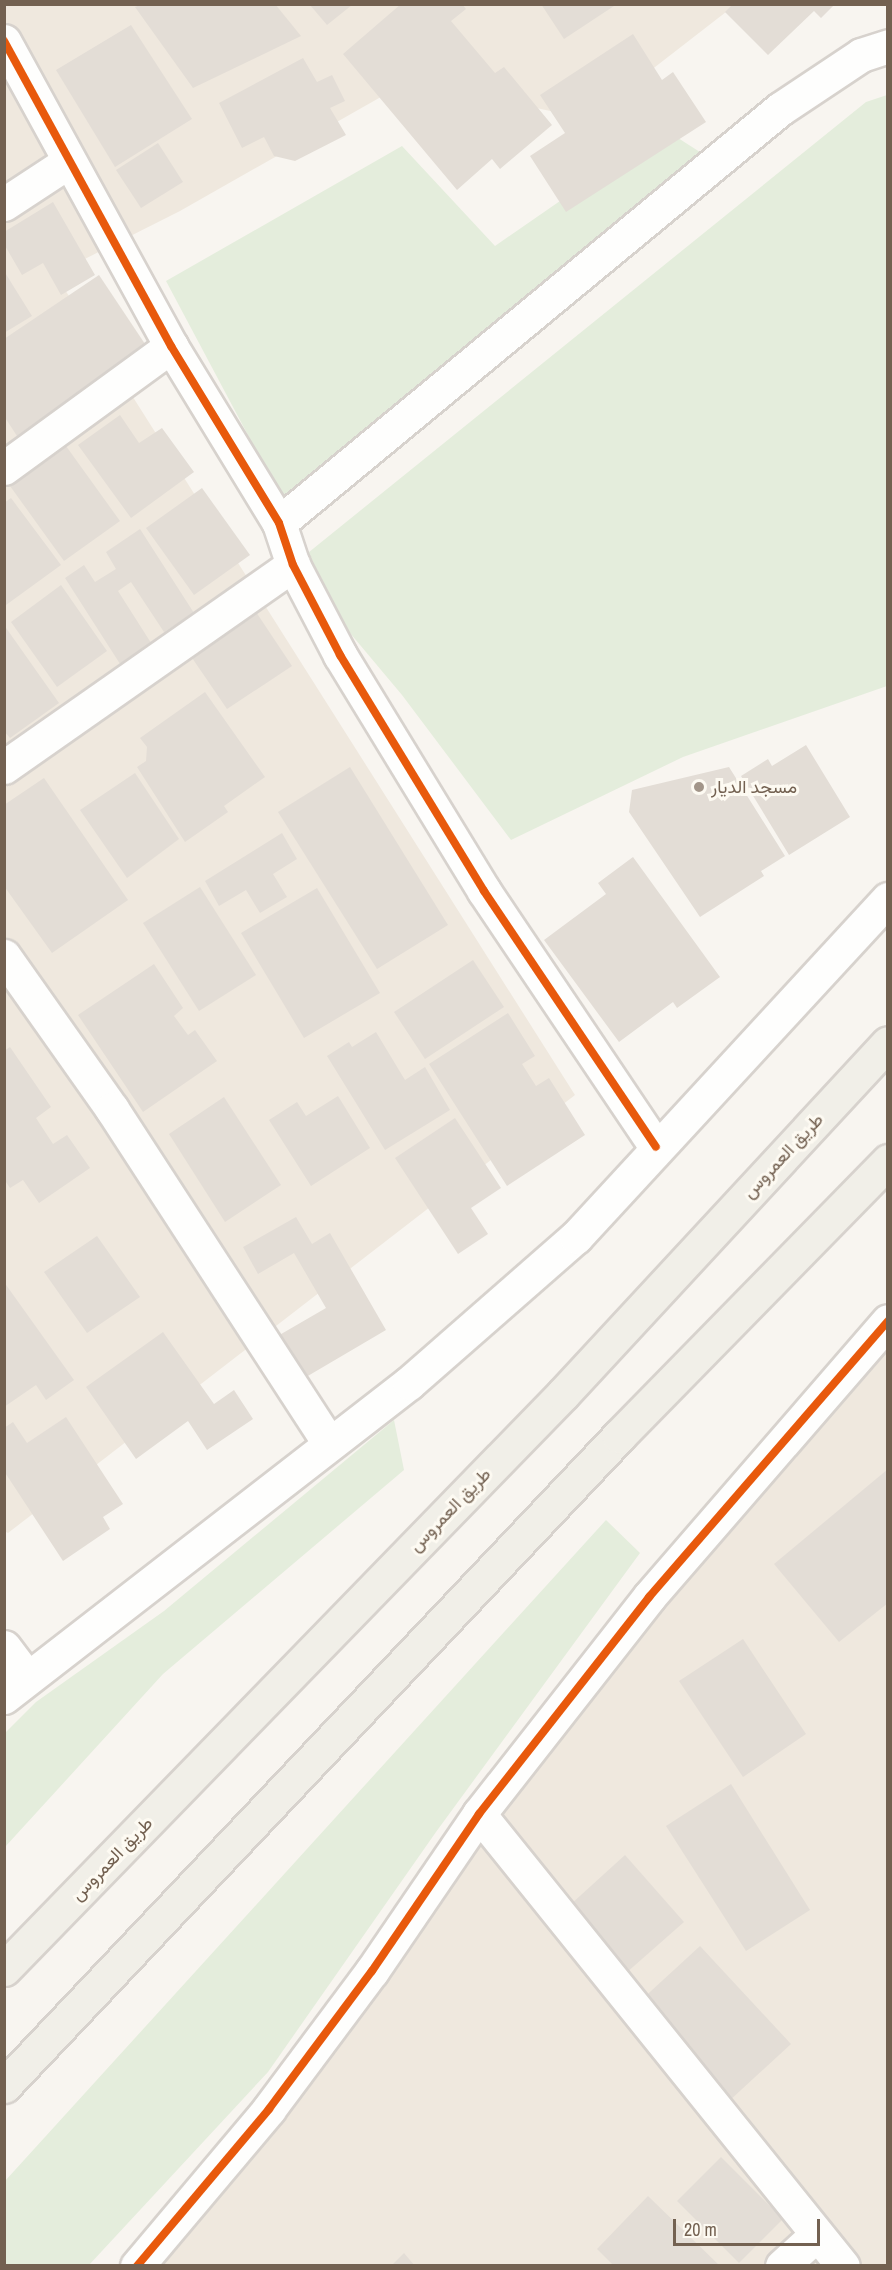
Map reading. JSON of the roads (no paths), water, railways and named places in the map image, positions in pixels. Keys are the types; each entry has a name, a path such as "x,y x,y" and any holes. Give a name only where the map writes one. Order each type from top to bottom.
{"main road":[{"name":"طريق العمروس","path":"4,1969 563,1394 888,1042"},
{"path":"4,2086 619,1436 888,1161"}],"street":[{"path":"4,41 68,162 171,346 279,523 293,565 340,655 484,891 656,1147"},
{"path":"279,523 780,109 861,55 888,46"},
{"path":"4,204 68,162"},
{"path":"4,468 171,346"},
{"path":"4,767 293,565"},
{"path":"4,1647 16,1686 328,1443 409,1383 576,1237 656,1147 888,899"},
{"path":"4,956 112,1109 328,1443"},
{"path":"137,2265 268,2109 372,1971 479,1814 649,1597 888,1321"},
{"path":"479,1814 815,2236 843,2265"},
{"path":"782,2265 815,2236"}],"place":[{"name":"مسجد الديار","path":"699,787"}]}
